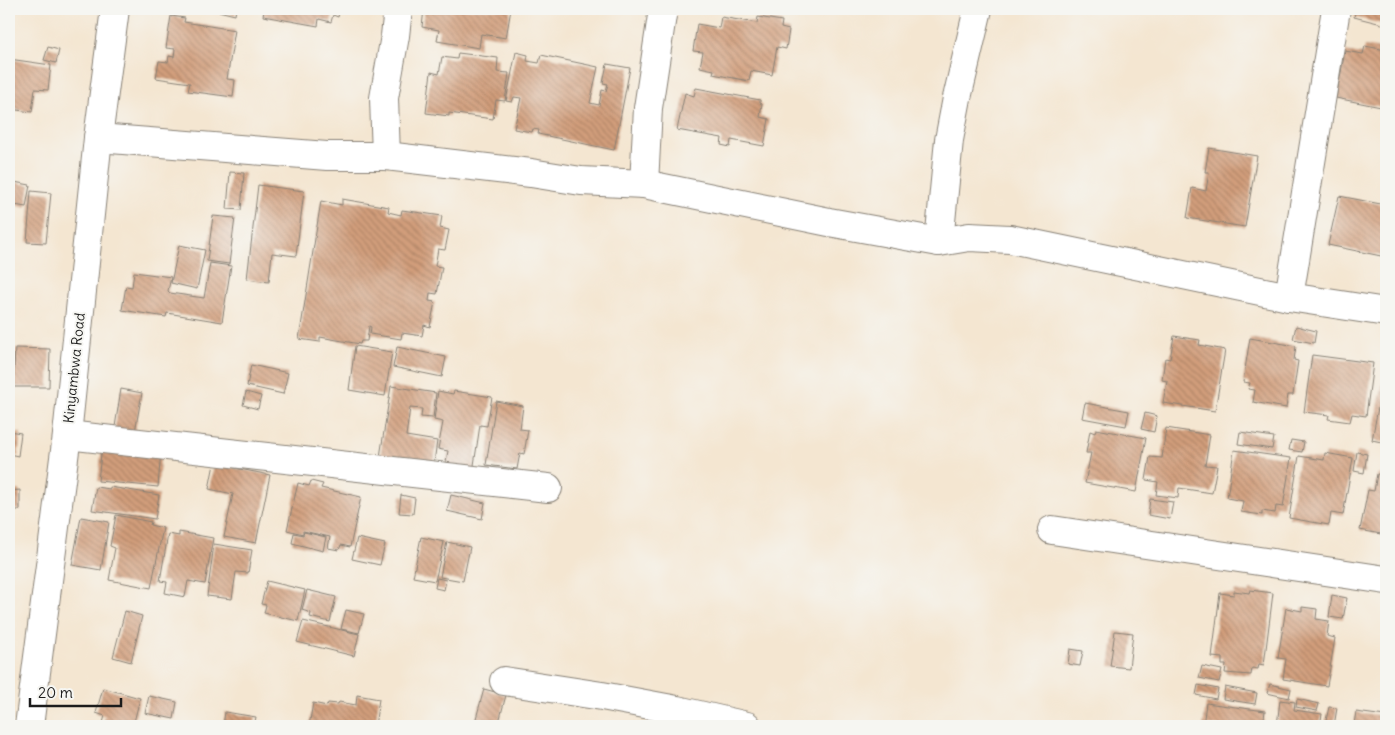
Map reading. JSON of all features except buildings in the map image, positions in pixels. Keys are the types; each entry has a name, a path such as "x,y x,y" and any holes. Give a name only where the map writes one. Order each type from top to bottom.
{"street":[{"name":"Kinyambwa Road","path":"29,726 67,435 98,138 115,9"},
{"path":"386,156 384,98 398,9"},
{"path":"644,184 648,108 663,9"},
{"path":"939,242 950,140 957,98 978,9"},
{"path":"1289,297 1336,9"},
{"path":"98,138 327,156 386,156 531,173 581,181 644,184 939,242 969,237 1010,239 1289,297 1386,312"},
{"path":"67,435 548,488"},
{"path":"1052,530 1386,580"},
{"path":"504,682 602,696 747,726"}]}
